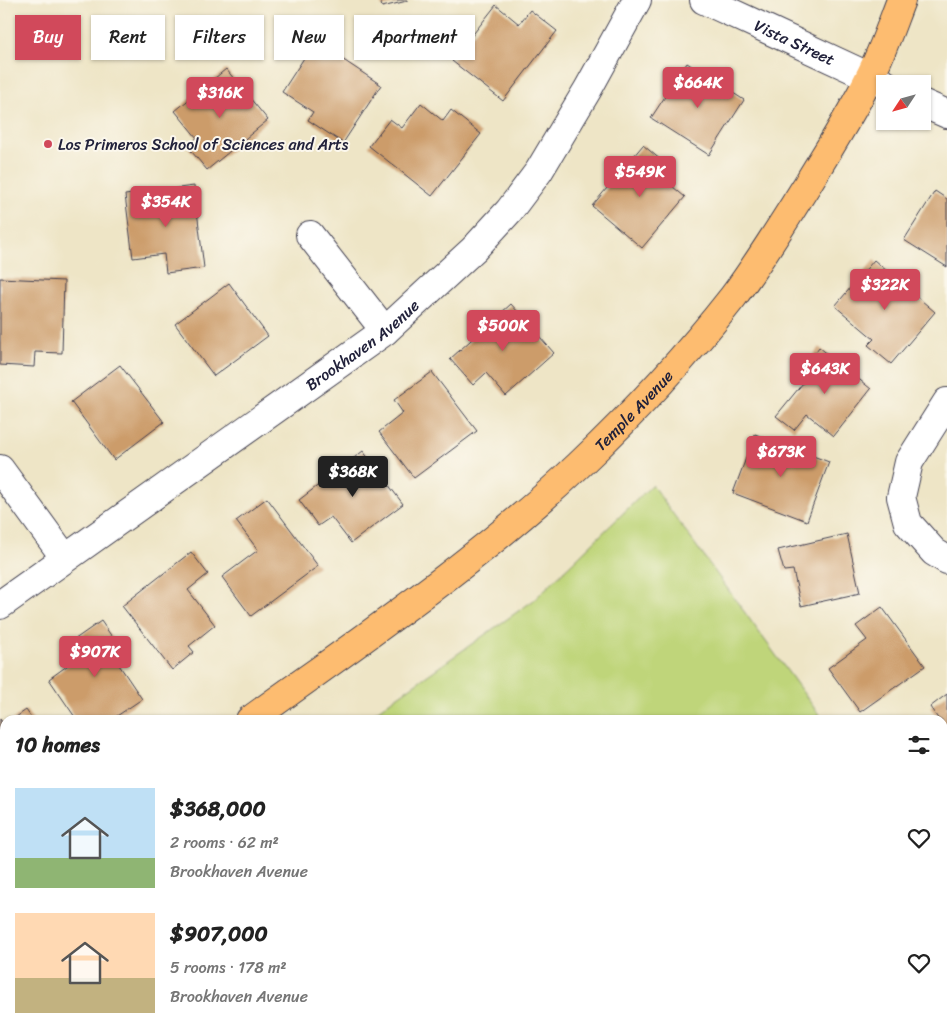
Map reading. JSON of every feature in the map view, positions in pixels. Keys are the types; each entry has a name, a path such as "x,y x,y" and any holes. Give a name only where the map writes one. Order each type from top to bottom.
{"main road":[{"name":"Temple Avenue","path":"879,75 901,0"},
{"name":"Temple Avenue","path":"257,715 451,574 579,466 642,403 686,354 734,295 826,154 876,82"}],"street":[{"name":"Brookhaven Avenue","path":"0,605 385,331 474,249 509,211 539,170 637,0"},
{"name":"Vista Street","path":"704,0 876,81"},
{"path":"931,106 947,114"},
{"path":"310,235 385,331"},
{"path":"947,402 908,462 901,498 908,524 934,552 947,560"},
{"path":"0,469 65,558"}],"green space":[{"path":"652,485 819,715 371,715 534,600"}],"building":[{"path":"380,0 407,0 407,1 382,7"},
{"path":"496,5 519,24 530,10 557,31 503,101 452,61 475,60 475,32"},
{"path":"303,60 344,60 381,85 343,143 308,120 313,112 282,92"},
{"path":"687,63 744,100 709,155 651,118"},
{"path":"226,69 268,120 207,170 187,146 197,138 175,111"},
{"path":"421,103 443,121 451,110 481,134 432,196 369,146 390,119 402,128"},
{"path":"643,145 668,166 660,176 685,197 642,248 592,206"},
{"path":"194,186 204,268 166,273 164,254 133,258 125,195"},
{"path":"935,191 947,199 947,267 904,240"},
{"path":"874,260 935,312 891,364 868,345 874,339 835,306"},
{"path":"0,278 64,281 62,353 35,352 34,367 0,365"},
{"path":"229,283 268,336 214,376 175,324"},
{"path":"511,304 554,353 506,396 486,373 473,385 450,359"},
{"path":"819,347 871,389 834,436 807,414 794,430 776,416 812,372 805,366"},
{"path":"120,365 164,422 114,460 71,402"},
{"path":"432,372 477,431 414,478 379,432 403,413 394,400"},
{"path":"755,434 829,462 807,521 733,493"},
{"path":"363,451 403,504 351,543 331,517 318,526 299,500"},
{"path":"267,498 318,566 251,616 222,577 258,550 236,521"},
{"path":"847,534 860,593 801,606 793,570 784,571 778,550"},
{"path":"191,552 208,574 188,590 215,625 189,646 194,652 172,670 122,606"},
{"path":"882,607 925,666 860,712 828,668 867,640 856,626"},
{"path":"101,621 119,647 111,653 142,699 118,715 74,715 49,679 71,663 61,649"},
{"path":"947,694 947,715 936,715 930,707"},
{"path":"26,710 30,715 19,715"}],"place":[{"name":"Los Primeros School of Sciences and Arts","path":"48,144"}]}
